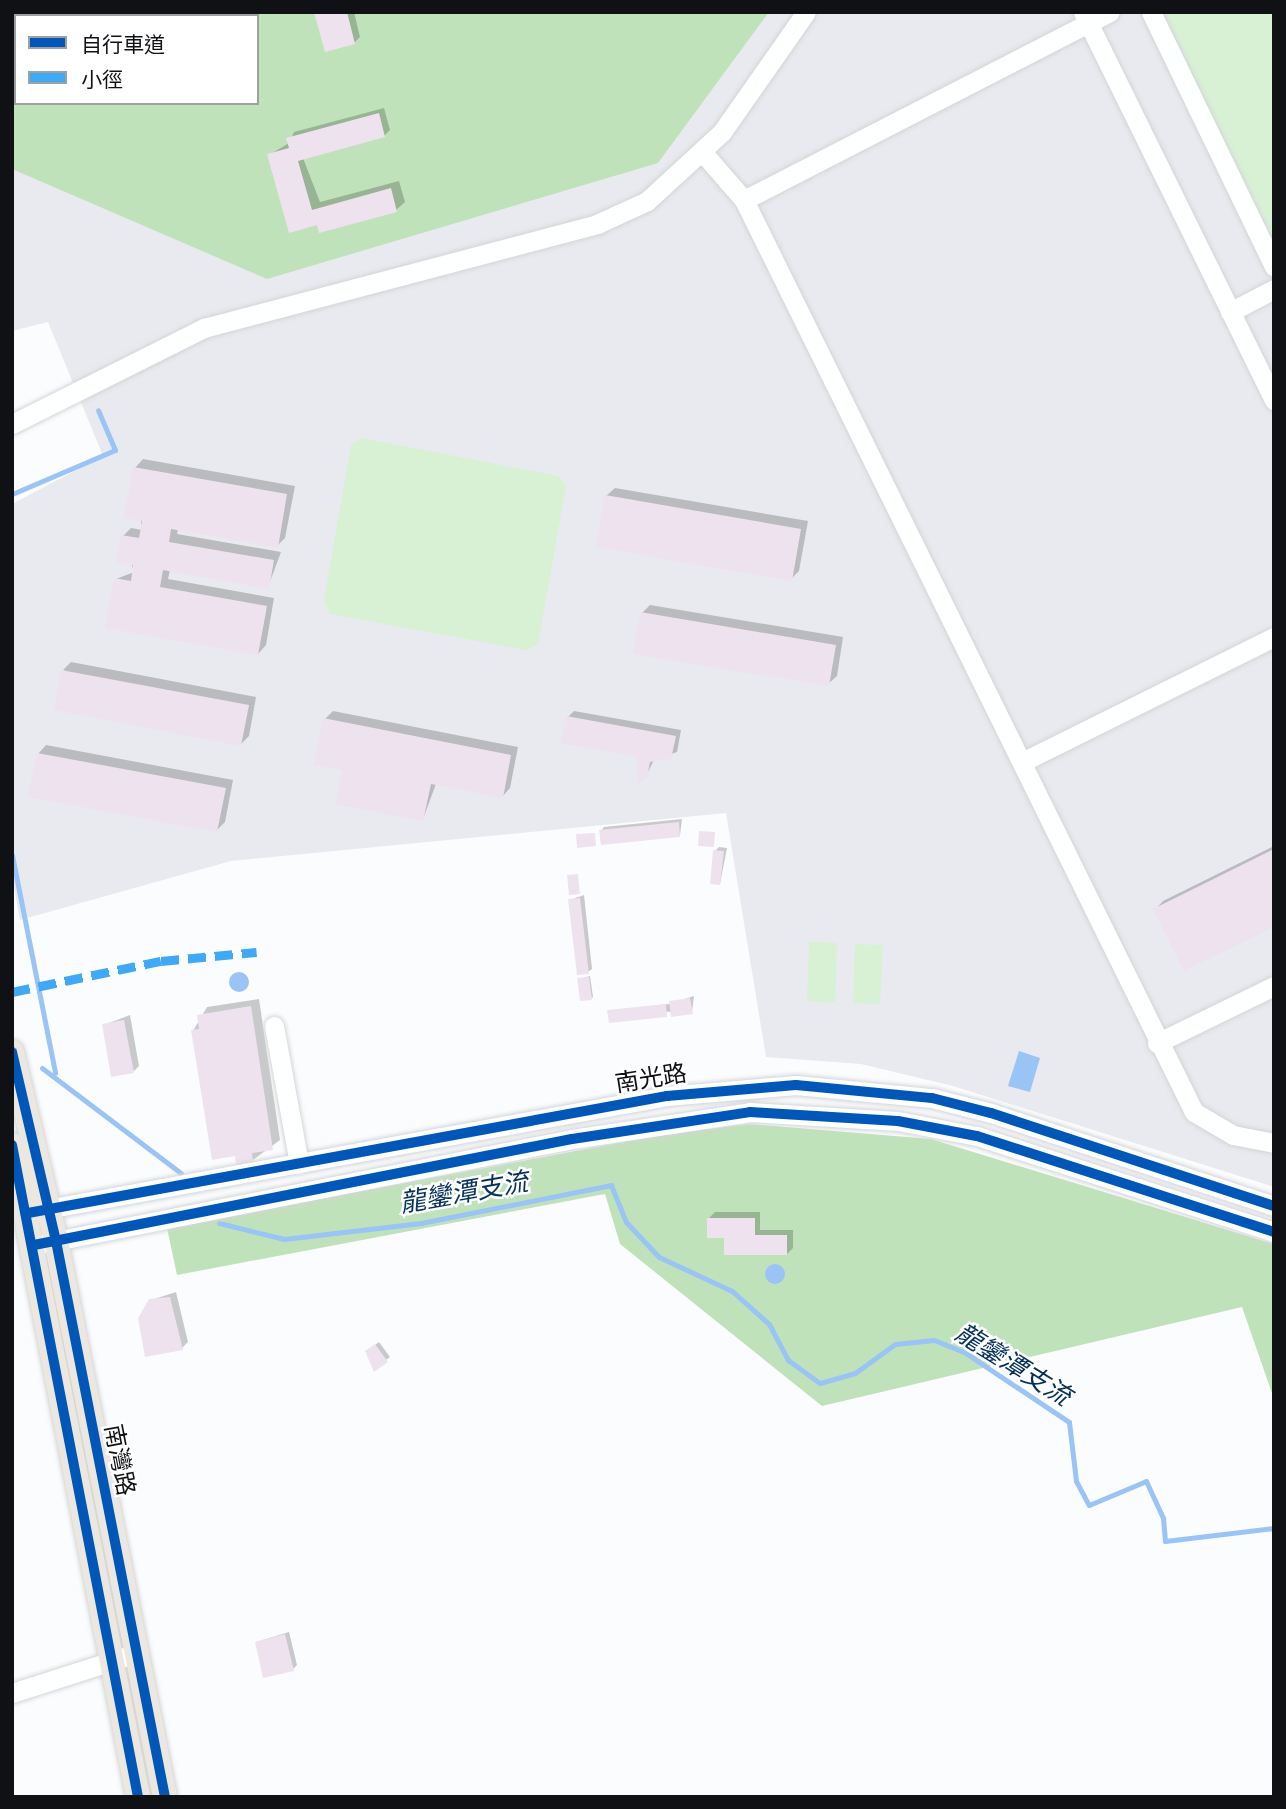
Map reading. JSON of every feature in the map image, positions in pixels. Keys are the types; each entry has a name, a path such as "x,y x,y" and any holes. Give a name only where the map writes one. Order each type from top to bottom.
{"main road":[{"name":"南灣路","path":"12,1052 21,1078 21,1139 138,1652 165,1797"},
{"name":"南灣路","path":"45,1243 111,1662 138,1797"}],"street":[{"path":"12,424 204,328 597,224 647,201 704,153 806,12"},
{"path":"744,200 1085,18 1110,12"},
{"path":"1152,12 1274,267"},
{"path":"1085,18 1274,401"},
{"path":"704,153 744,200 1024,761 1157,1043 1194,1112 1233,1135 1274,1143"},
{"path":"1230,312 1274,289"},
{"path":"1024,761 1274,637"},
{"path":"1157,1043 1274,986"},
{"path":"274,1026 299,1164"},
{"name":"南光路","path":"38,1211 667,1096 796,1085 932,1098 991,1112 1274,1206"},
{"name":"南光路","path":"45,1243 572,1139 750,1112 898,1121 977,1136 1274,1233"},
{"path":"12,1693 138,1652"}],"shaded area":[{"path":"12,12 1274,12 1274,1187 953,1086 861,1064 766,1057 726,813 231,861 20,920 12,875 12,504 103,456 48,322 12,331"}],"green space":[{"path":"12,12 769,12 658,163 267,279 12,169"},
{"path":"1161,12 1274,12 1274,240"},
{"path":"361,438 559,476 566,486 538,644 527,650 330,614 324,600 351,445"},
{"path":"809,942 837,943 835,1003 807,1001"},
{"path":"855,944 883,945 880,1004 853,1003"},
{"path":"749,1124 931,1139 1274,1244 1274,1399 1242,1307 822,1406 620,1244 605,1194 177,1275 167,1228 655,1136"}],"water":[{"path":"239,972 246,975 249,982 246,989 239,992 232,989 229,982 232,975"},
{"path":"1019,1051 1040,1058 1030,1092 1008,1086"},
{"path":"775,1264 782,1267 785,1274 782,1281 775,1284 768,1281 765,1274 768,1267"}],"building":[{"path":"314,12 347,12 355,44 325,52"},
{"path":"379,113 385,137 298,161 312,210 391,188 397,212 319,233 317,225 289,233 267,154 289,148 286,138"},
{"path":"133,467 287,494 278,548 171,529 169,542 274,560 269,589 163,570 160,587 267,606 258,655 105,628 114,578 131,581 133,565 116,562 121,535 139,538 142,521 124,518"},
{"path":"605,495 801,529 792,581 596,547"},
{"path":"640,612 836,645 829,686 633,654"},
{"path":"61,670 249,705 241,746 54,710"},
{"path":"566,716 676,736 671,759 650,762 647,778 638,784 637,757 560,743"},
{"path":"323,718 511,755 503,798 431,784 423,821 335,804 342,770 314,765"},
{"path":"37,753 226,788 217,832 28,797"},
{"path":"679,822 680,837 601,845 599,830"},
{"path":"699,831 715,832 714,847 698,846"},
{"path":"595,833 596,846 577,848 576,834"},
{"path":"1274,849 1274,927 1184,971 1153,909"},
{"path":"713,850 724,851 720,885 710,884"},
{"path":"578,874 580,894 569,895 567,875"},
{"path":"580,898 589,974 577,975 568,899"},
{"path":"589,977 592,1000 580,1001 577,978"},
{"path":"690,998 693,1014 671,1017 669,1001"},
{"path":"666,1004 667,1017 609,1023 607,1010"},
{"path":"251,1006 273,1150 252,1153 253,1162 236,1165 235,1156 212,1160 191,1030 199,1029 197,1015"},
{"path":"124,1020 134,1073 111,1077 102,1024"},
{"path":"707,1218 755,1218 755,1235 787,1235 787,1255 724,1255 724,1238 707,1238"},
{"path":"170,1297 183,1350 145,1357 138,1318 149,1299"},
{"path":"375,1344 388,1362 374,1372 365,1351"},
{"path":"285,1634 294,1671 263,1678 255,1642"}],"waterway":[{"path":"12,494 115,450 98,410"},
{"path":"12,855 55,1073"},
{"name":"龍鑾潭支流","path":"42,1068 181,1173"},
{"name":"龍鑾潭支流","path":"219,1223 284,1239 421,1223 611,1185 626,1222 659,1257 732,1291 769,1324 788,1360 820,1383 855,1373 895,1344 934,1340 964,1352 1069,1422 1076,1481 1089,1505 1146,1481 1163,1518 1165,1541 1274,1528"}],"marked path":[{"path":"12,992 161,961 257,952"}],"cycle path":[{"path":"12,1052 56,1241 165,1797"},
{"path":"28,1213 667,1096 796,1085 932,1098 991,1113 1274,1206"},
{"path":"34,1245 572,1139 750,1112 898,1121 977,1136 1274,1232"},
{"path":"12,1145 138,1797"}]}
